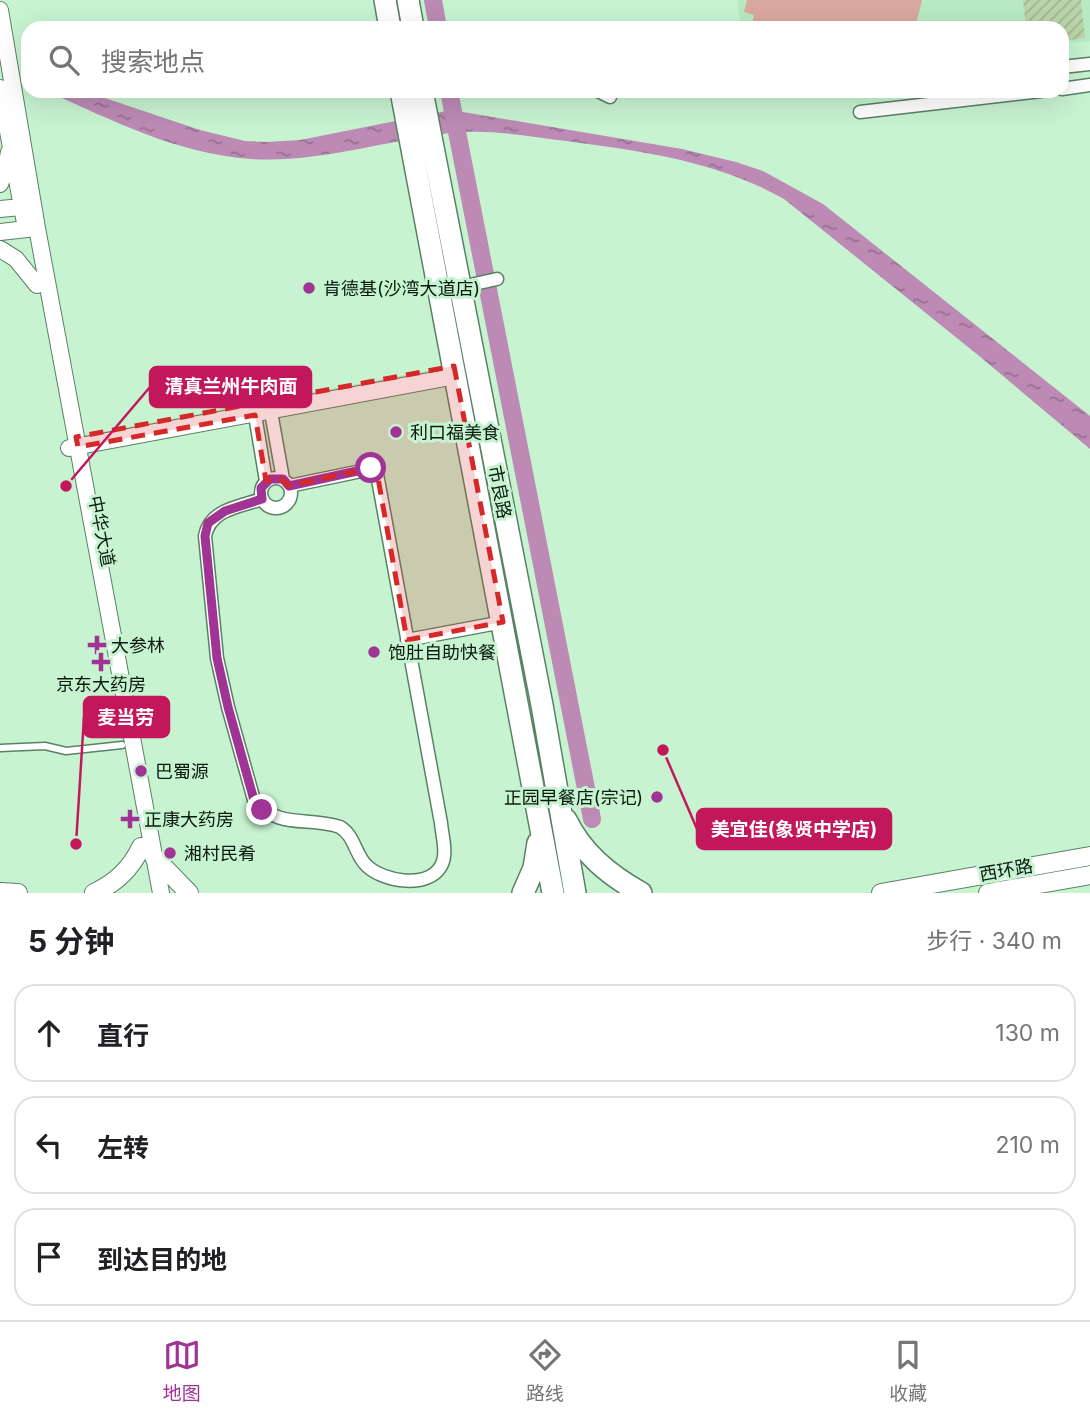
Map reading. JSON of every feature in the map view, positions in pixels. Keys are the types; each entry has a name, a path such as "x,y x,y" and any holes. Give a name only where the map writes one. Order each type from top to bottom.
{"highway":[{"path":"385,0 389,21"},
{"path":"408,0 412,21"},
{"name":"市良路","path":"412,98 433,149 465,286 575,893"},
{"name":"市良路","path":"412,98 411,153 455,371 553,893"},
{"path":"536,799 558,800 567,824 589,854 607,872 641,893"},
{"path":"523,893 534,867 540,820"}],"main road":[{"path":"94,893 111,885 135,860 147,852 189,893"},
{"name":"西环路","path":"881,893 1090,856"},
{"name":"西环路","path":"988,893 1090,875"},
{"path":"1054,882 1090,885"},
{"path":"0,892 18,893"}],"street":[{"path":"0,10 9,97"},
{"path":"1069,66 1090,64"},
{"path":"1069,88 1090,85"},
{"name":"中华大道","path":"9,97 10,143 28,207"},
{"name":"中华大道","path":"9,97 147,852 149,893"},
{"path":"860,112 981,98"},
{"path":"0,184 10,143"},
{"path":"0,209 28,207"},
{"path":"0,232 32,229"},
{"name":"中华大道","path":"32,229 37,285 71,443 122,745 147,852 160,893"},
{"path":"0,249 16,259 37,285"},
{"path":"465,286 497,279"},
{"path":"71,443 263,413 455,371"},
{"path":"71,443 455,371"},
{"path":"263,413 266,481"},
{"path":"262,499 217,515 208,523 205,536 217,658 254,800 262,810 275,817 340,827 348,832 368,867 387,877 415,880 429,877 439,870 445,856 441,823 375,470 371,468 286,483 274,478 266,481 261,488 262,499 271,508 281,508 289,501 286,483 263,413"},
{"path":"407,640 503,622"}],"lane":[{"path":"0,748 45,746 66,751 122,745"}],"highlighted area":[{"path":"454,366 503,622 407,640 376,467 289,486 279,478 266,481 255,415 78,447 76,437"}],"shaded area":[{"path":"737,0 1090,0 1090,41 1069,43 1069,21 740,21"},
{"path":"747,0 922,0 917,21 753,21 754,15 744,12"}],"water":[{"path":"62,98 105,98 200,130 245,141 266,142 300,140 451,110 682,149 763,171 823,204 1090,416 1090,449 784,199 732,175 650,154 522,135 479,132 450,133 301,158 251,159 197,150 120,124"}],"building":[{"path":"1023,0 1081,0 1085,38 1069,40 1069,21 1025,21"}],"waterway":[{"path":"433,0 437,21"},
{"path":"450,98 592,819"}],"place":[{"name":"肯德基(沙湾大道店)","path":"309,288"},
{"name":"利口福美食","path":"396,432"},
{"name":"清真兰州牛肉面","path":"66,486"},
{"name":"大参林","path":"97,645"},
{"name":"饱肚自助快餐","path":"374,652"},
{"name":"京东大药房","path":"101,662"},
{"name":"美宜佳(象贤中学店)","path":"663,750"},
{"name":"巴蜀源","path":"141,771"},
{"name":"正园早餐店(宗记)","path":"657,797"},
{"name":"正康大药房","path":"130,819"},
{"name":"麦当劳","path":"76,844"},
{"name":"湘村民肴","path":"170,853"}],"route":[{"path":"262,810 254,800 217,658 205,536 208,523 225,511 262,499 261,488 270,479 283,479 289,486 371,468"}]}
